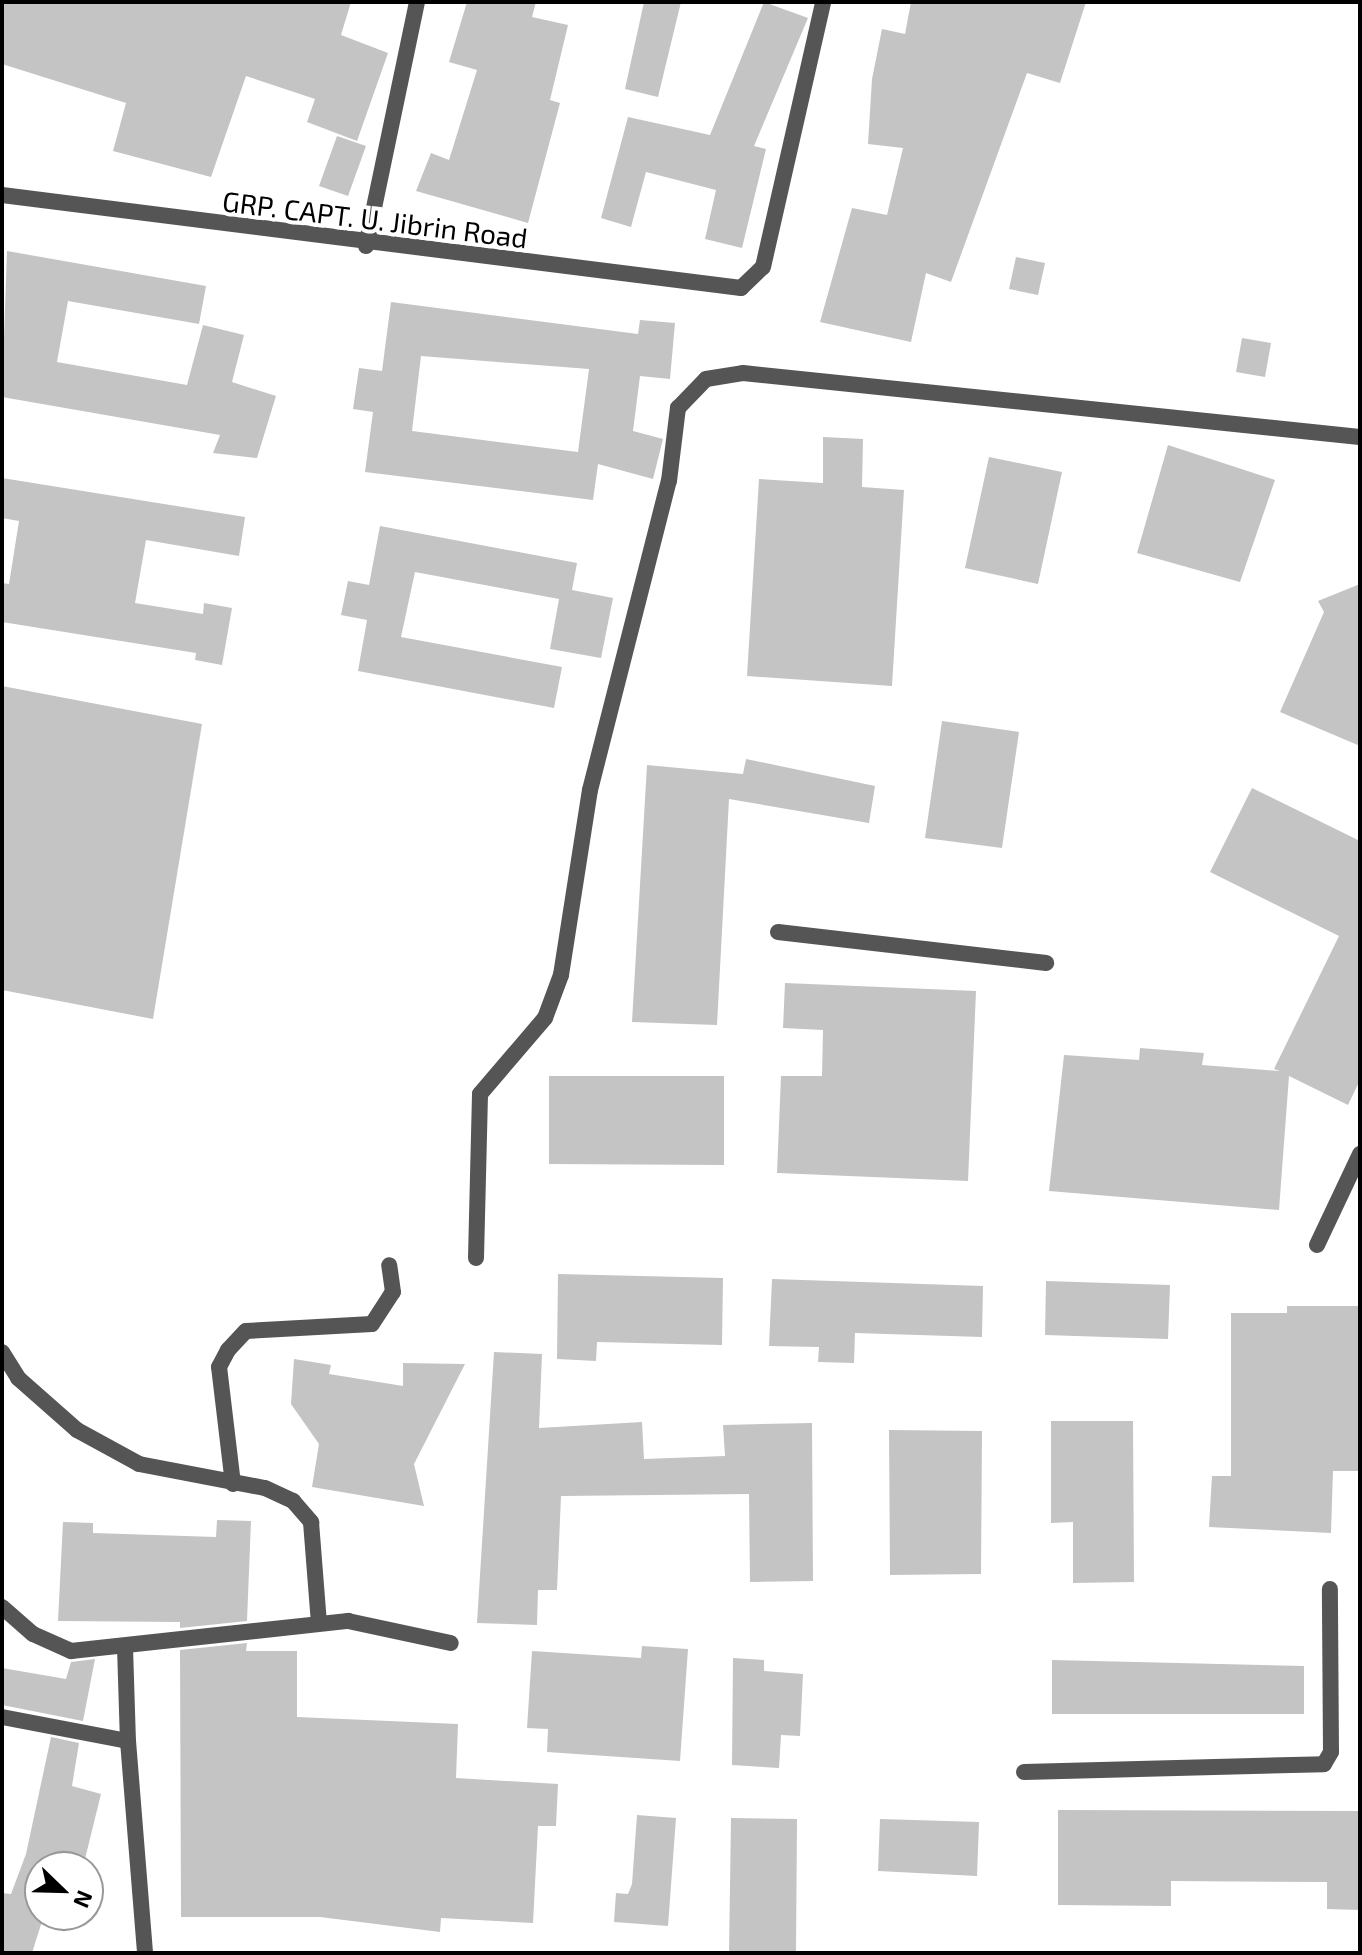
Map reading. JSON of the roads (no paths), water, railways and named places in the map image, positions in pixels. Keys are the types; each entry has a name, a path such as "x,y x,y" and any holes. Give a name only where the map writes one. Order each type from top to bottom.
{"street":[{"path":"366,246 417,2"},
{"name":"GRP. CAPT. U. Jibrin Road","path":"2,195 366,246 741,288 763,267 823,2"},
{"path":"476,1258 480,1094 545,1018 561,975 590,790 669,481 678,408 706,379 743,373 1360,437"},
{"path":"778,932 1046,963"},
{"path":"1317,1245 1360,1154"},
{"path":"233,1484 219,1367 228,1350 246,1331 372,1324 393,1292 389,1265"},
{"path":"2,1352 18,1378 77,1430 139,1464 265,1488 311,1522 319,1623"},
{"path":"1024,1772 1324,1764 1331,1752 1330,1589"},
{"path":"2,1607 33,1634 71,1651 348,1621 451,1643"},
{"path":"125,1647 128,1741 145,1953"},
{"path":"2,1717 128,1741"}]}
